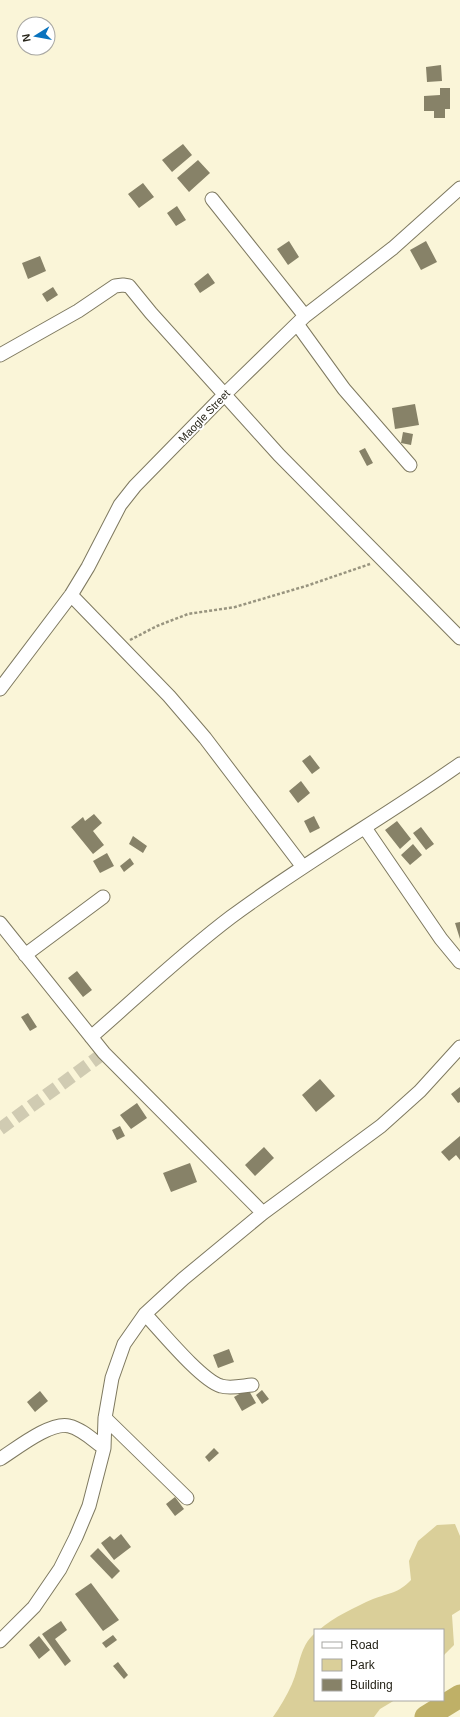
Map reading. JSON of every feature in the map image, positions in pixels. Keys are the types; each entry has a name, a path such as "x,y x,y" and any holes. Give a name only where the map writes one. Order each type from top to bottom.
{"street":[{"name":"Maogle Street","path":"0,689 71,595 88,568 120,505 135,486 225,394 301,320 393,248 460,188"},
{"path":"212,199 301,320 344,389 410,465"},
{"path":"0,355 78,311 103,293 122,284 129,286 279,455 460,638"},
{"path":"71,595 169,696 205,738 303,867"},
{"path":"92,1037 231,917 303,867 365,828 460,764"},
{"path":"365,828 441,939 460,962"},
{"path":"25,955 103,897"},
{"path":"0,923 92,1037 134,1083 263,1213"},
{"path":"0,1641 34,1607 60,1569 76,1537 89,1506 104,1448 105,1418 112,1378 124,1344 145,1314 183,1279 263,1213 381,1126 420,1091 460,1047"},
{"path":"145,1314 190,1363 219,1386 228,1388 252,1385"},
{"path":"105,1418 187,1498"},
{"path":"0,1459 55,1427 68,1426 76,1429 104,1448"}],"path":[{"path":"120,646 157,626 188,614 235,607 263,600 384,560"}],"green space":[{"path":"455,1524 460,1536 460,1610 452,1615 454,1645 444,1655 444,1629 320,1629 352,1609 373,1599 398,1590 407,1584 411,1580 409,1561 418,1541 437,1525"},
{"path":"314,1634 314,1701 393,1701 380,1709 374,1717 273,1717 292,1684 300,1657 310,1638"}],"building":[{"path":"441,65 442,81 427,82 426,67"},
{"path":"440,88 450,88 450,109 445,109 445,118 434,118 434,111 424,111 424,96 440,95"},
{"path":"183,144 192,155 172,172 162,160"},
{"path":"198,160 210,173 189,192 177,178"},
{"path":"143,183 154,197 139,208 128,194"},
{"path":"177,206 186,220 176,226 167,213"},
{"path":"289,241 299,257 288,265 277,249"},
{"path":"426,241 437,262 421,270 410,250"},
{"path":"40,256 46,271 28,279 22,263"},
{"path":"208,273 215,283 200,293 194,284"},
{"path":"53,287 58,295 47,302 42,294"},
{"path":"415,404 419,425 395,429 392,408"},
{"path":"403,432 413,434 411,445 401,443"},
{"path":"365,448 373,463 367,466 359,451"},
{"path":"310,755 320,768 312,774 302,761"},
{"path":"301,781 310,793 298,803 289,791"},
{"path":"94,814 102,823 93,831 104,845 93,854 71,827 83,817 85,821"},
{"path":"314,816 320,828 310,833 304,821"},
{"path":"397,821 411,839 400,849 385,830"},
{"path":"421,827 434,844 426,850 413,833"},
{"path":"133,836 147,846 143,853 129,844"},
{"path":"413,844 422,855 410,865 401,855"},
{"path":"107,853 114,866 100,873 93,861"},
{"path":"130,858 134,864 124,872 120,866"},
{"path":"460,922 460,939 455,923"},
{"path":"77,971 92,990 83,997 68,978"},
{"path":"28,1013 37,1027 30,1031 21,1017"},
{"path":"320,1079 335,1096 316,1112 302,1095"},
{"path":"460,1087 460,1102 458,1103 451,1094"},
{"path":"137,1103 147,1118 131,1129 120,1115"},
{"path":"120,1126 125,1136 117,1140 112,1130"},
{"path":"460,1136 460,1160 456,1155 449,1161 441,1152"},
{"path":"264,1147 274,1158 255,1176 245,1165"},
{"path":"190,1163 197,1182 171,1192 163,1173"},
{"path":"229,1349 234,1362 218,1368 213,1355"},
{"path":"248,1389 256,1403 242,1411 234,1397"},
{"path":"262,1390 269,1399 262,1404 256,1395"},
{"path":"40,1391 48,1401 35,1412 27,1402"},
{"path":"214,1448 219,1453 209,1462 205,1457"},
{"path":"175,1497 184,1509 175,1516 166,1504"},
{"path":"121,1534 131,1547 114,1560 101,1543 110,1536 114,1540"},
{"path":"98,1548 120,1571 112,1579 90,1556"},
{"path":"91,1583 119,1620 103,1631 75,1594"},
{"path":"61,1621 67,1630 55,1639 71,1661 65,1666 42,1634"},
{"path":"113,1635 117,1640 106,1648 102,1643"},
{"path":"39,1636 50,1650 39,1659 29,1645"},
{"path":"118,1662 128,1675 124,1679 113,1666"}],"waterway":[{"path":"426,1717 460,1696"}],"tunnel":[{"path":"0,1129 104,1053"}]}
